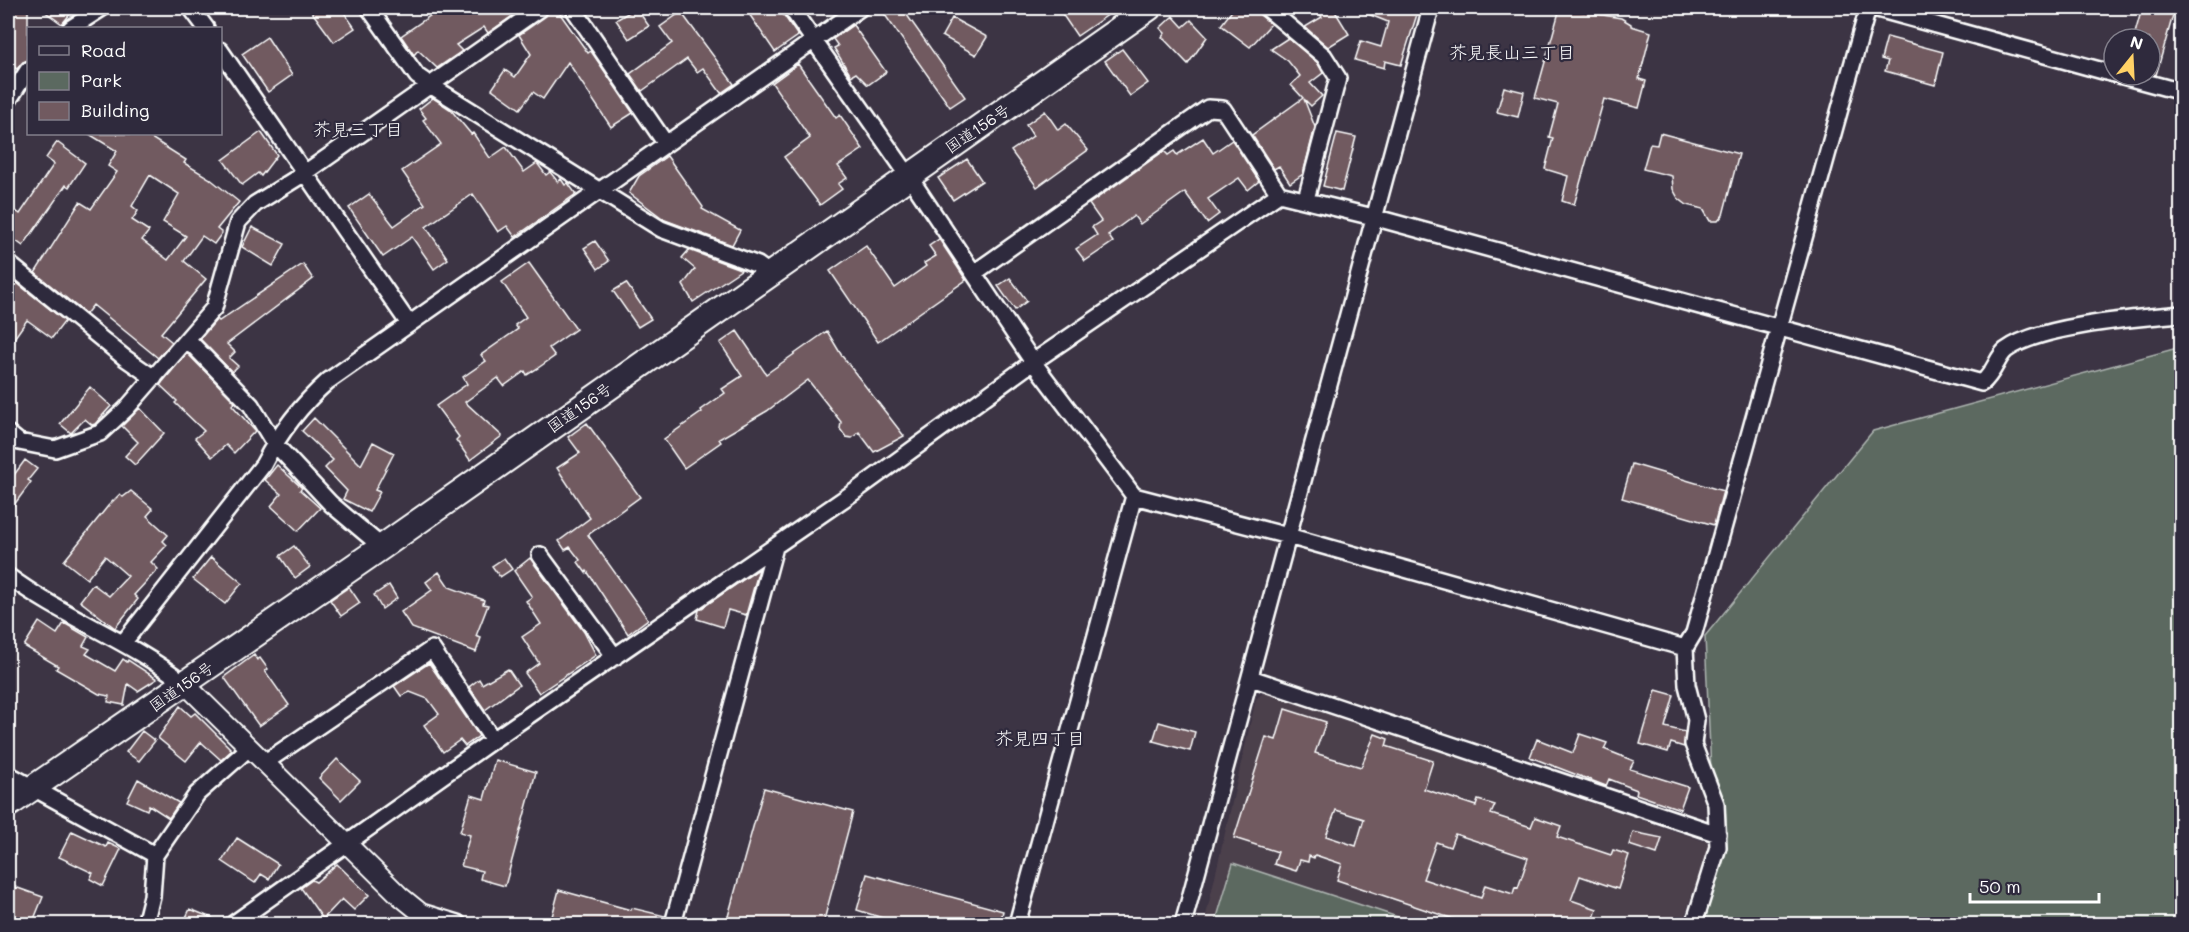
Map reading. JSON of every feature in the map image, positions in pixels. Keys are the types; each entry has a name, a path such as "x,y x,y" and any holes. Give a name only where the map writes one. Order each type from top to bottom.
{"highway":[{"name":"国道156号","path":"8,805 382,547 908,175 1149,8"}],"street":[{"path":"73,27 102,8"},
{"path":"191,8 205,27"},
{"path":"369,8 417,76 430,85 661,229 758,264 769,273"},
{"path":"8,434 19,441 54,449 100,433 154,378 214,308 238,222 255,204 305,173 540,8"},
{"path":"573,8 666,144"},
{"path":"791,8 908,175 1033,362 1134,496 1288,536 1685,648"},
{"path":"123,643 263,465 274,443 316,392 328,381 860,8"},
{"path":"1267,8 1324,56 1338,78 1306,199"},
{"path":"1183,924 1431,8"},
{"path":"1694,924 1718,847 1718,834 1716,804 1693,744 1696,720 1687,685 1685,648 1694,633 1781,329 1868,8"},
{"path":"1874,8 2102,71"},
{"path":"222,53 409,324"},
{"path":"8,101 27,72"},
{"path":"2162,87 2181,92"},
{"path":"974,273 1208,108 1223,109 1278,194"},
{"path":"233,924 493,740 776,547 1033,362 1278,194 1306,199 1982,383 1992,374 2003,352 2021,340 2108,321 2181,314"},
{"path":"8,263 125,358 154,378"},
{"path":"187,339 251,405 274,443 332,504 382,547"},
{"path":"1017,924 1134,496"},
{"path":"673,924 776,547"},
{"path":"540,555 615,657"},
{"path":"8,576 39,600 123,643 162,666 184,683 346,844 421,913 457,924"},
{"path":"264,763 432,649 493,740"},
{"path":"1251,678 1718,834"},
{"path":"145,924 152,896 156,855 197,794 249,748"},
{"path":"8,774 156,855"}],"shaded area":[{"path":"1264,692 1710,843 1682,924 1204,924 1256,699"}],"green space":[{"path":"2181,347 2181,924 1702,924 1716,885 1705,636 1873,431"},
{"path":"1233,863 1419,924 1215,924"}],"building":[{"path":"8,8 28,8 27,60 17,69 8,64"},
{"path":"40,8 75,8 62,24"},
{"path":"309,8 341,8 355,28 334,42"},
{"path":"426,8 524,8 488,33 484,27 456,45 462,51 437,68 418,50 414,55 401,36 431,15"},
{"path":"550,8 556,8 588,53 591,51 633,113 611,127 568,62 543,99 533,92 520,109 492,89 505,70 515,77 531,54 519,35 546,16"},
{"path":"636,8 649,26 629,39 616,20"},
{"path":"745,8 779,8 798,36 775,52"},
{"path":"896,8 902,8 965,97 950,107 885,15"},
{"path":"1058,8 1118,8 1077,36"},
{"path":"1234,8 1257,8 1260,15 1271,24 1250,47 1221,25"},
{"path":"1315,8 1333,8 1349,34 1328,47 1305,27 1322,17"},
{"path":"1359,8 1419,8 1401,65 1385,61 1384,68 1355,60 1361,41 1381,47 1388,22 1358,10"},
{"path":"1560,8 1621,18 1631,26 1651,32 1639,79 1646,81 1639,108 1604,99 1574,205 1562,201 1568,176 1545,169 1553,138 1549,137 1558,104 1535,98"},
{"path":"2142,8 2175,8 2162,54 2162,27 2137,27"},
{"path":"681,12 734,84 721,93 703,68 697,72 687,59 642,91 630,74 672,43 660,27"},
{"path":"1173,16 1183,27 1191,20 1207,37 1188,64 1162,37 1165,33 1160,28"},
{"path":"952,18 987,37 976,55 942,36"},
{"path":"853,25 886,72 868,85 856,73 851,76 834,48 838,46 833,39"},
{"path":"267,37 292,75 268,92 242,54"},
{"path":"1887,37 1943,52 1935,85 1885,71 1888,61 1881,59"},
{"path":"1288,38 1317,62 1323,73 1310,83 1322,96 1311,106 1304,99 1315,127 1303,174 1290,183 1279,166 1274,169 1252,135 1303,98 1291,85 1300,76 1288,61 1271,49"},
{"path":"1122,49 1148,83 1130,96 1105,61"},
{"path":"798,64 836,118 840,115 863,149 838,166 847,178 838,184 842,189 820,205 784,157 810,138 772,83"},
{"path":"1504,87 1524,92 1518,117 1497,112"},
{"path":"433,98 451,110 471,134 473,133 490,158 506,147 524,172 537,163 546,175 550,172 558,182 561,179 565,185 568,183 576,194 515,237 507,226 498,232 473,194 426,227 448,259 434,269 412,237 383,257 349,208 369,194 394,226 425,204 402,171 441,144 423,120 426,118 419,109"},
{"path":"1045,111 1058,130 1066,124 1088,150 1037,187 1011,151 1033,136 1026,125"},
{"path":"261,132 277,155 261,176 258,173 242,185 223,160"},
{"path":"1337,133 1356,137 1342,191 1323,186"},
{"path":"1660,133 1739,154 1723,215 1718,221 1710,221 1703,209 1687,205 1678,198 1673,189 1672,176 1643,169 1650,144 1657,145"},
{"path":"91,135 147,135 186,160 184,163 209,178 239,202 217,229 222,233 214,244 202,236 184,261 206,279 161,333 172,342 158,358 93,305 86,314 35,273 80,202 91,209 117,172 108,166 117,151","holes":["150,175 179,194 163,222 186,236 168,260 142,240 149,231 132,220 138,211 132,206"]},
{"path":"1203,138 1213,153 1232,140 1259,181 1248,190 1239,178 1208,199 1219,214 1207,223 1185,192 1140,224 1134,216 1108,235 1113,242 1085,261 1076,249 1097,235 1092,227 1101,221 1089,204 1164,151 1168,155 1174,151 1177,155"},
{"path":"57,142 85,163 69,187 66,185 23,246 8,235 8,223 16,211 20,214 54,164 46,158"},
{"path":"667,156 703,207 702,209 740,230 732,245 665,220 629,193 639,176"},
{"path":"967,159 982,181 953,200 938,178"},
{"path":"252,227 285,244 273,266 242,247"},
{"path":"939,239 966,280 878,342 830,271 866,246 895,288 926,266 924,263 936,256 929,246"},
{"path":"595,241 609,261 598,269 584,248"},
{"path":"689,250 741,270 693,302 683,285 695,269 682,258"},
{"path":"529,263 576,329 549,348 555,356 538,368 527,375 525,371 504,386 498,378 465,402 502,436 470,460 456,440 459,437 436,406 467,384 463,377 486,361 481,355 518,329 515,325 526,317 502,282"},
{"path":"303,264 313,279 227,344 235,352 229,358 238,366 232,372 200,339 217,319 219,321"},
{"path":"8,276 65,321 52,338 27,320 8,347"},
{"path":"1010,278 1027,301 1015,310 998,286"},
{"path":"626,283 651,319 638,327 613,291"},
{"path":"737,331 766,374 827,331 842,356 904,436 874,452 859,432 852,438 846,437 840,429 841,422 808,380 767,411 719,439 721,442 684,468 664,439 702,412 701,410 725,393 722,389 742,376 720,343"},
{"path":"187,353 235,402 232,405 255,431 234,453 226,445 212,457 195,438 204,431 160,385"},
{"path":"90,387 111,406 95,424 92,425 85,419 71,433 60,424"},
{"path":"140,408 164,433 135,465 125,456 138,442 122,426"},
{"path":"314,418 361,465 373,442 394,453 375,490 380,492 369,512 343,499 347,491 325,468 333,460 302,431"},
{"path":"587,423 640,497 588,535 648,619 628,634 587,571 586,573 578,562 580,560 570,547 565,550 559,541 590,518 557,468 580,453 568,437"},
{"path":"25,460 37,469 28,480 31,482 8,513 8,483"},
{"path":"1632,464 1723,491 1714,525 1622,498"},
{"path":"277,465 320,508 298,531 271,506 281,494 265,480"},
{"path":"131,491 153,509 147,516 168,535 163,541 167,545 151,562 158,569 134,595 138,599 115,628 80,601 93,584 109,596 128,576 105,556 87,579 64,561 108,506 120,494 123,497"},
{"path":"294,546 310,567 295,578 280,556"},
{"path":"211,557 242,583 225,604 193,579"},
{"path":"504,558 512,569 500,577 492,566"},
{"path":"530,558 584,632 596,655 539,693 525,673 539,663 522,637 541,624 526,601 532,597 514,571"},
{"path":"759,569 746,615 728,610 723,627 697,619 699,610"},
{"path":"439,572 449,587 484,600 483,604 488,605 476,636 481,638 476,652 412,628 401,612 432,590 426,582"},
{"path":"389,585 397,598 382,609 374,595"},
{"path":"349,587 360,603 341,616 330,600"},
{"path":"39,622 57,634 64,623 88,637 83,646 90,649 86,654 115,671 123,659 157,679 138,691 128,684 124,705 108,702 109,696 99,694 56,669 58,666 24,646"},
{"path":"254,655 257,660 260,658 268,669 265,671 289,705 259,726 224,677"},
{"path":"429,663 479,736 465,746 460,740 443,752 424,725 439,714 428,699 410,692 401,696 394,686"},
{"path":"508,669 519,685 485,710 469,687 479,679 482,684"},
{"path":"1656,690 1674,695 1665,727 1685,732 1684,747 1671,743 1668,752 1640,744"},
{"path":"180,706 191,716 195,713 232,750 221,760 201,742 186,761 158,738"},
{"path":"1285,709 1326,722 1315,753 1361,767 1375,734 1388,739 1386,746 1433,761 1424,789 1476,806 1478,800 1495,805 1491,814 1531,827 1535,817 1561,826 1557,837 1611,855 1613,850 1629,855 1618,889 1580,876 1571,900 1597,909 1592,924 1468,924 1337,880 1342,864 1315,855 1314,858 1309,856 1308,862 1300,860 1296,871 1274,864 1278,852 1234,838 1266,737 1276,740","holes":["1336,810 1364,819 1356,846 1326,836","1455,834 1528,858 1518,888 1515,887 1513,894 1485,885 1481,898 1423,879 1436,842 1450,847"]},
{"path":"1159,722 1195,732 1190,751 1153,741"},
{"path":"142,731 155,741 139,761 126,752"},
{"path":"1580,734 1607,743 1604,749 1634,761 1630,769 1688,787 1680,809 1636,794 1637,790 1609,779 1606,786 1530,757 1537,739 1573,753"},
{"path":"337,759 360,781 341,800 319,778"},
{"path":"495,760 536,772 505,886 480,879 482,871 461,866 470,835 460,832 471,795 484,799"},
{"path":"138,779 179,803 169,818 149,805 147,810 127,801"},
{"path":"764,788 853,812 823,924 737,924 727,920"},
{"path":"72,831 106,847 108,843 121,849 103,886 90,879 93,873 59,857"},
{"path":"1633,832 1662,838 1657,854 1629,845"},
{"path":"237,838 278,864 269,879 261,874 255,883 222,861"},
{"path":"337,864 369,895 354,910 342,899 323,919 301,888 312,880 316,882"},
{"path":"867,874 1003,911 1000,924 888,924 889,920 857,910"},
{"path":"15,887 43,897 32,924 16,924 18,920 8,916"},
{"path":"559,890 631,910 632,908 665,916 664,924 550,924"},
{"path":"190,909 224,923 183,924"}],"district":[{"name":"芥見長山三丁目","path":"1512,52"},
{"name":"芥見三丁目","path":"358,129"},
{"name":"芥見四丁目","path":"1040,738"}]}
